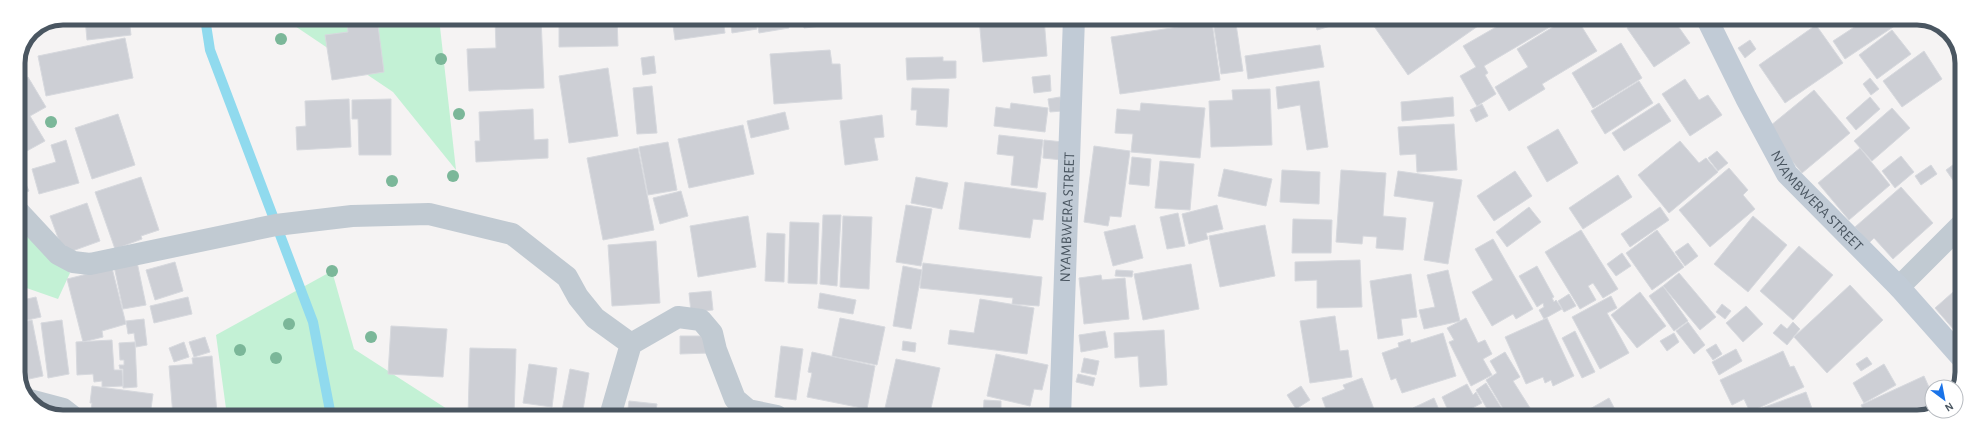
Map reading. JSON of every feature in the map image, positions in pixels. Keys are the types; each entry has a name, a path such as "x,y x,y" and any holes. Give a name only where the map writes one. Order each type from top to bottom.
{"street":[{"name":"NYAMBWERA STREET","path":"1060,410 1074,25"},
{"name":"NYAMBWERA STREET","path":"1710,25 1746,98 1787,174 1899,287 1955,350"},
{"path":"25,219 58,254 73,262 90,264 276,225 352,216 429,214 512,234 567,277 578,297 595,318 631,344"},
{"path":"1899,287 1955,231"},
{"path":"612,410 631,344 678,317 701,320 712,334 716,350 735,399 748,410"},
{"path":"42,403 64,410"}],"green space":[{"path":"293,25 440,25 456,170 393,92"},
{"path":"25,217 70,273 58,299 25,287"},
{"path":"332,271 354,349 449,410 226,410 216,335"}],"building":[{"path":"86,25 130,25 131,35 87,40"},
{"path":"347,25 378,25 384,72 332,80 325,35 348,32"},
{"path":"495,25 541,25 544,88 469,91 467,49 496,48"},
{"path":"559,25 617,25 618,46 559,47"},
{"path":"673,25 724,25 725,33 675,40"},
{"path":"731,25 756,25 757,29 732,33"},
{"path":"758,25 788,25 789,28 759,33"},
{"path":"804,25 830,25 804,28"},
{"path":"980,25 1045,25 1047,56 983,62"},
{"path":"1192,25 1212,25 1220,80 1120,94 1111,37"},
{"path":"1236,25 1243,71 1221,74 1214,27"},
{"path":"1316,25 1334,25 1317,30"},
{"path":"1373,25 1479,25 1408,75"},
{"path":"1500,25 1553,25 1484,66 1488,73 1485,75 1496,94 1477,106 1460,76 1476,67 1463,46"},
{"path":"1556,25 1581,25 1597,51 1542,84 1545,89 1509,111 1495,87 1528,67 1517,49"},
{"path":"1632,25 1677,25 1690,43 1654,67 1627,28"},
{"path":"1816,25 1843,63 1785,103 1759,65"},
{"path":"1857,25 1896,25 1845,59 1833,41"},
{"path":"1892,30 1911,54 1877,79 1859,55"},
{"path":"125,38 133,78 46,96 38,56"},
{"path":"1750,40 1756,49 1745,58 1738,48"},
{"path":"1621,43 1642,78 1593,108 1572,73"},
{"path":"1320,45 1324,67 1248,79 1245,56"},
{"path":"830,50 832,64 840,64 842,99 774,104 770,54"},
{"path":"1924,51 1942,79 1902,107 1883,81"},
{"path":"654,56 656,73 643,75 641,58"},
{"path":"943,57 943,61 956,61 956,78 907,80 906,58"},
{"path":"608,68 618,136 569,143 559,76"},
{"path":"1050,75 1051,91 1034,93 1032,77"},
{"path":"28,77 46,107 30,116 45,141 25,152 25,78"},
{"path":"1870,78 1879,89 1871,95 1863,84"},
{"path":"1685,79 1699,100 1708,95 1722,115 1690,136 1662,94"},
{"path":"1319,81 1328,147 1307,150 1300,105 1278,109 1276,87"},
{"path":"1639,81 1653,103 1605,134 1591,111"},
{"path":"652,86 657,133 637,134 633,88"},
{"path":"912,88 949,89 947,127 916,125 917,110 911,110"},
{"path":"1270,89 1272,145 1211,147 1209,101 1233,100 1232,90"},
{"path":"1814,90 1850,133 1802,173 1772,137 1770,126"},
{"path":"1060,97 1062,111 1050,112 1048,99"},
{"path":"1453,97 1454,116 1402,121 1401,102"},
{"path":"1870,97 1880,109 1856,130 1846,118"},
{"path":"349,99 351,147 297,150 296,127 306,126 305,101"},
{"path":"391,99 391,155 359,155 358,119 352,119 352,100"},
{"path":"1011,103 1048,108 1045,132 994,126 996,107 1010,109"},
{"path":"1141,103 1205,108 1200,158 1131,152 1133,134 1115,133 1117,109 1140,111"},
{"path":"1659,103 1671,121 1624,151 1612,133"},
{"path":"1482,104 1488,116 1476,122 1470,110"},
{"path":"1892,108 1910,128 1872,161 1854,141"},
{"path":"533,109 534,140 548,139 548,158 476,162 475,141 480,141 479,112"},
{"path":"785,112 789,129 751,138 747,121"},
{"path":"118,114 135,165 92,179 75,128"},
{"path":"882,115 884,137 874,138 878,160 845,165 840,121"},
{"path":"1454,124 1457,170 1417,172 1416,154 1400,155 1398,127"},
{"path":"743,125 754,174 689,188 678,139"},
{"path":"1558,129 1578,163 1547,182 1527,147"},
{"path":"999,135 1043,140 1037,188 1011,185 1014,156 997,154"},
{"path":"66,140 79,183 39,194 32,169 56,162 51,145"},
{"path":"1044,140 1063,142 1062,160 1043,158"},
{"path":"1680,141 1699,163 1706,158 1718,172 1669,213 1638,175"},
{"path":"668,142 677,190 648,195 639,147"},
{"path":"1094,146 1130,151 1121,217 1110,216 1108,226 1084,222"},
{"path":"638,148 654,230 603,240 587,158"},
{"path":"1860,148 1890,185 1849,220 1818,183"},
{"path":"1717,151 1728,163 1718,171 1708,158"},
{"path":"1901,156 1914,172 1895,188 1882,171"},
{"path":"1132,157 1151,159 1149,186 1129,184"},
{"path":"1160,161 1194,164 1190,210 1155,208"},
{"path":"1955,163 1955,183 1946,170"},
{"path":"1931,165 1937,174 1921,185 1915,176"},
{"path":"1729,168 1748,190 1743,195 1755,209 1710,247 1679,210"},
{"path":"1224,169 1272,179 1266,206 1218,196"},
{"path":"1282,170 1320,172 1319,204 1280,202"},
{"path":"1341,170 1386,173 1383,216 1406,218 1403,250 1376,248 1377,237 1363,236 1362,244 1336,242"},
{"path":"1398,171 1462,180 1448,264 1424,260 1434,202 1394,196"},
{"path":"1515,171 1532,196 1494,221 1477,196"},
{"path":"1618,175 1632,197 1583,229 1569,208"},
{"path":"141,177 159,230 141,236 142,239 115,249 95,192"},
{"path":"916,177 948,183 942,209 911,203"},
{"path":"25,182 29,191 25,193"},
{"path":"965,182 1046,193 1043,220 1033,219 1030,238 959,229"},
{"path":"1901,187 1933,223 1893,259 1874,238 1869,243 1855,227"},
{"path":"681,191 688,216 660,224 653,198"},
{"path":"87,203 100,241 64,254 50,216"},
{"path":"906,205 932,209 921,266 896,262"},
{"path":"1217,205 1223,229 1206,233 1208,239 1189,244 1182,214"},
{"path":"1529,207 1541,222 1507,247 1496,232"},
{"path":"1660,207 1669,220 1630,247 1621,234"},
{"path":"1178,213 1185,246 1167,249 1160,217"},
{"path":"823,215 841,215 837,286 820,284"},
{"path":"748,216 756,267 698,277 690,226"},
{"path":"843,216 872,217 869,289 840,287"},
{"path":"1753,216 1787,245 1748,292 1714,264"},
{"path":"1293,219 1332,220 1331,253 1292,253"},
{"path":"790,222 819,223 817,284 788,283"},
{"path":"1135,225 1143,258 1113,266 1104,232"},
{"path":"1265,225 1275,276 1220,287 1209,236"},
{"path":"1581,230 1618,289 1603,298 1593,283 1588,286 1596,300 1580,309 1545,252"},
{"path":"1657,230 1684,267 1652,290 1626,253"},
{"path":"767,233 785,234 784,282 765,281"},
{"path":"1493,239 1533,309 1516,319 1513,314 1492,326 1472,292 1493,280 1475,249"},
{"path":"656,241 660,303 612,306 608,245"},
{"path":"1688,243 1698,256 1685,266 1675,252"},
{"path":"1799,246 1833,275 1793,320 1760,291"},
{"path":"1622,253 1631,266 1616,276 1607,264"},
{"path":"1360,260 1362,307 1317,308 1317,280 1295,281 1295,262"},
{"path":"137,262 146,305 123,309 114,266"},
{"path":"175,262 183,291 155,300 146,270"},
{"path":"923,263 1042,277 1039,306 1012,304 1013,298 920,288"},
{"path":"1191,264 1199,309 1143,320 1134,274"},
{"path":"903,266 922,270 911,329 893,326"},
{"path":"1537,266 1554,297 1552,298 1554,302 1556,300 1562,309 1544,319 1539,310 1544,307 1543,303 1537,307 1519,276"},
{"path":"112,268 126,324 102,331 103,337 83,342 67,279"},
{"path":"1116,270 1133,271 1132,277 1115,276"},
{"path":"1448,270 1460,321 1424,329 1419,310 1435,307 1427,275"},
{"path":"1679,273 1716,317 1700,330 1663,286"},
{"path":"1411,274 1417,317 1401,319 1403,335 1378,339 1370,281"},
{"path":"1101,275 1102,280 1125,278 1129,319 1084,324 1079,278"},
{"path":"1850,285 1883,320 1827,373 1794,337"},
{"path":"1663,286 1688,321 1674,331 1649,296"},
{"path":"1955,290 1955,331 1935,308"},
{"path":"711,291 713,310 691,312 689,293"},
{"path":"1640,292 1666,326 1637,348 1611,315"},
{"path":"820,293 856,300 853,314 818,308"},
{"path":"1569,294 1576,306 1564,312 1558,301"},
{"path":"1611,296 1617,308 1607,313 1629,353 1600,369 1572,317"},
{"path":"36,297 41,317 25,320 25,299"},
{"path":"188,297 192,314 154,323 150,306"},
{"path":"980,299 1034,308 1027,354 948,344 950,330 974,333"},
{"path":"1722,304 1731,311 1725,319 1716,312"},
{"path":"1746,306 1763,324 1743,342 1726,323"},
{"path":"1335,316 1340,351 1348,350 1352,377 1310,383 1300,321"},
{"path":"840,318 885,327 877,365 832,356"},
{"path":"1466,318 1478,343 1485,340 1492,354 1483,359 1492,375 1471,386 1449,342 1454,340 1447,328"},
{"path":"1547,318 1574,376 1553,386 1551,380 1545,383 1543,377 1526,384 1505,337"},
{"path":"144,319 147,345 136,347 134,333 128,334 126,321"},
{"path":"32,320 43,376 26,380 25,374 25,322"},
{"path":"62,320 69,374 48,378 41,323"},
{"path":"1688,322 1705,345 1694,354 1676,331"},
{"path":"1793,322 1800,329 1787,345 1773,333 1781,324 1787,329"},
{"path":"391,326 447,329 443,377 388,374"},
{"path":"1164,330 1167,385 1140,387 1138,356 1115,358 1114,333"},
{"path":"1105,331 1108,347 1081,352 1079,335"},
{"path":"1575,331 1595,372 1582,378 1562,338"},
{"path":"1443,333 1456,376 1402,393 1396,378 1391,380 1382,353 1399,347 1398,343 1410,339 1411,343"},
{"path":"1674,333 1679,342 1667,351 1660,341"},
{"path":"680,336 708,336 709,353 680,354"},
{"path":"205,337 210,352 194,357 189,342"},
{"path":"112,340 114,370 122,370 123,386 102,387 102,381 94,382 93,374 77,375 76,342"},
{"path":"903,341 916,343 915,352 902,350"},
{"path":"135,342 137,387 123,388 123,369 120,369 119,365 124,365 124,360 120,360 119,343"},
{"path":"184,342 189,357 174,362 169,348"},
{"path":"1716,344 1722,354 1713,360 1706,350"},
{"path":"781,346 803,349 796,400 775,397"},
{"path":"470,348 516,349 514,410 468,410"},
{"path":"1736,349 1742,361 1719,375 1712,362"},
{"path":"1783,351 1790,367 1794,366 1804,387 1754,410 1749,410 1744,399 1732,405 1720,380"},
{"path":"812,352 875,366 867,409 807,397 812,373 808,372"},
{"path":"1505,352 1520,377 1513,381 1531,410 1504,410 1486,380 1497,373 1490,361"},
{"path":"996,354 1048,365 1042,390 1034,389 1030,406 987,396"},
{"path":"212,356 217,410 173,410 169,366 193,364 192,358"},
{"path":"1867,357 1872,364 1861,371 1856,364"},
{"path":"1084,358 1099,361 1096,375 1081,372"},
{"path":"896,359 940,368 931,410 885,410"},
{"path":"529,364 557,368 552,407 523,403"},
{"path":"1884,364 1896,385 1864,403 1853,383"},
{"path":"570,369 589,373 583,410 562,410"},
{"path":"1078,374 1095,378 1093,386 1076,382"},
{"path":"1924,376 1925,379 1924,379 1924,409 1864,410 1861,405"},
{"path":"1362,378 1374,410 1326,410 1322,398 1345,389 1343,385"},
{"path":"1486,383 1503,410 1488,410 1476,390"},
{"path":"1467,384 1473,395 1476,392 1482,403 1468,410 1448,410 1442,397"},
{"path":"92,386 153,394 151,410 91,410 92,403 90,403"},
{"path":"1301,386 1310,400 1296,409 1287,395"},
{"path":"1806,392 1812,410 1763,410 1762,408"},
{"path":"1434,398 1439,410 1414,410 1413,408"},
{"path":"1609,398 1615,410 1588,410"},
{"path":"984,400 1001,401 1001,409 1013,410 983,410"},
{"path":"629,401 657,404 656,410 628,410"}],"waterway":[{"path":"206,25 210,50 313,322 330,410"}]}
